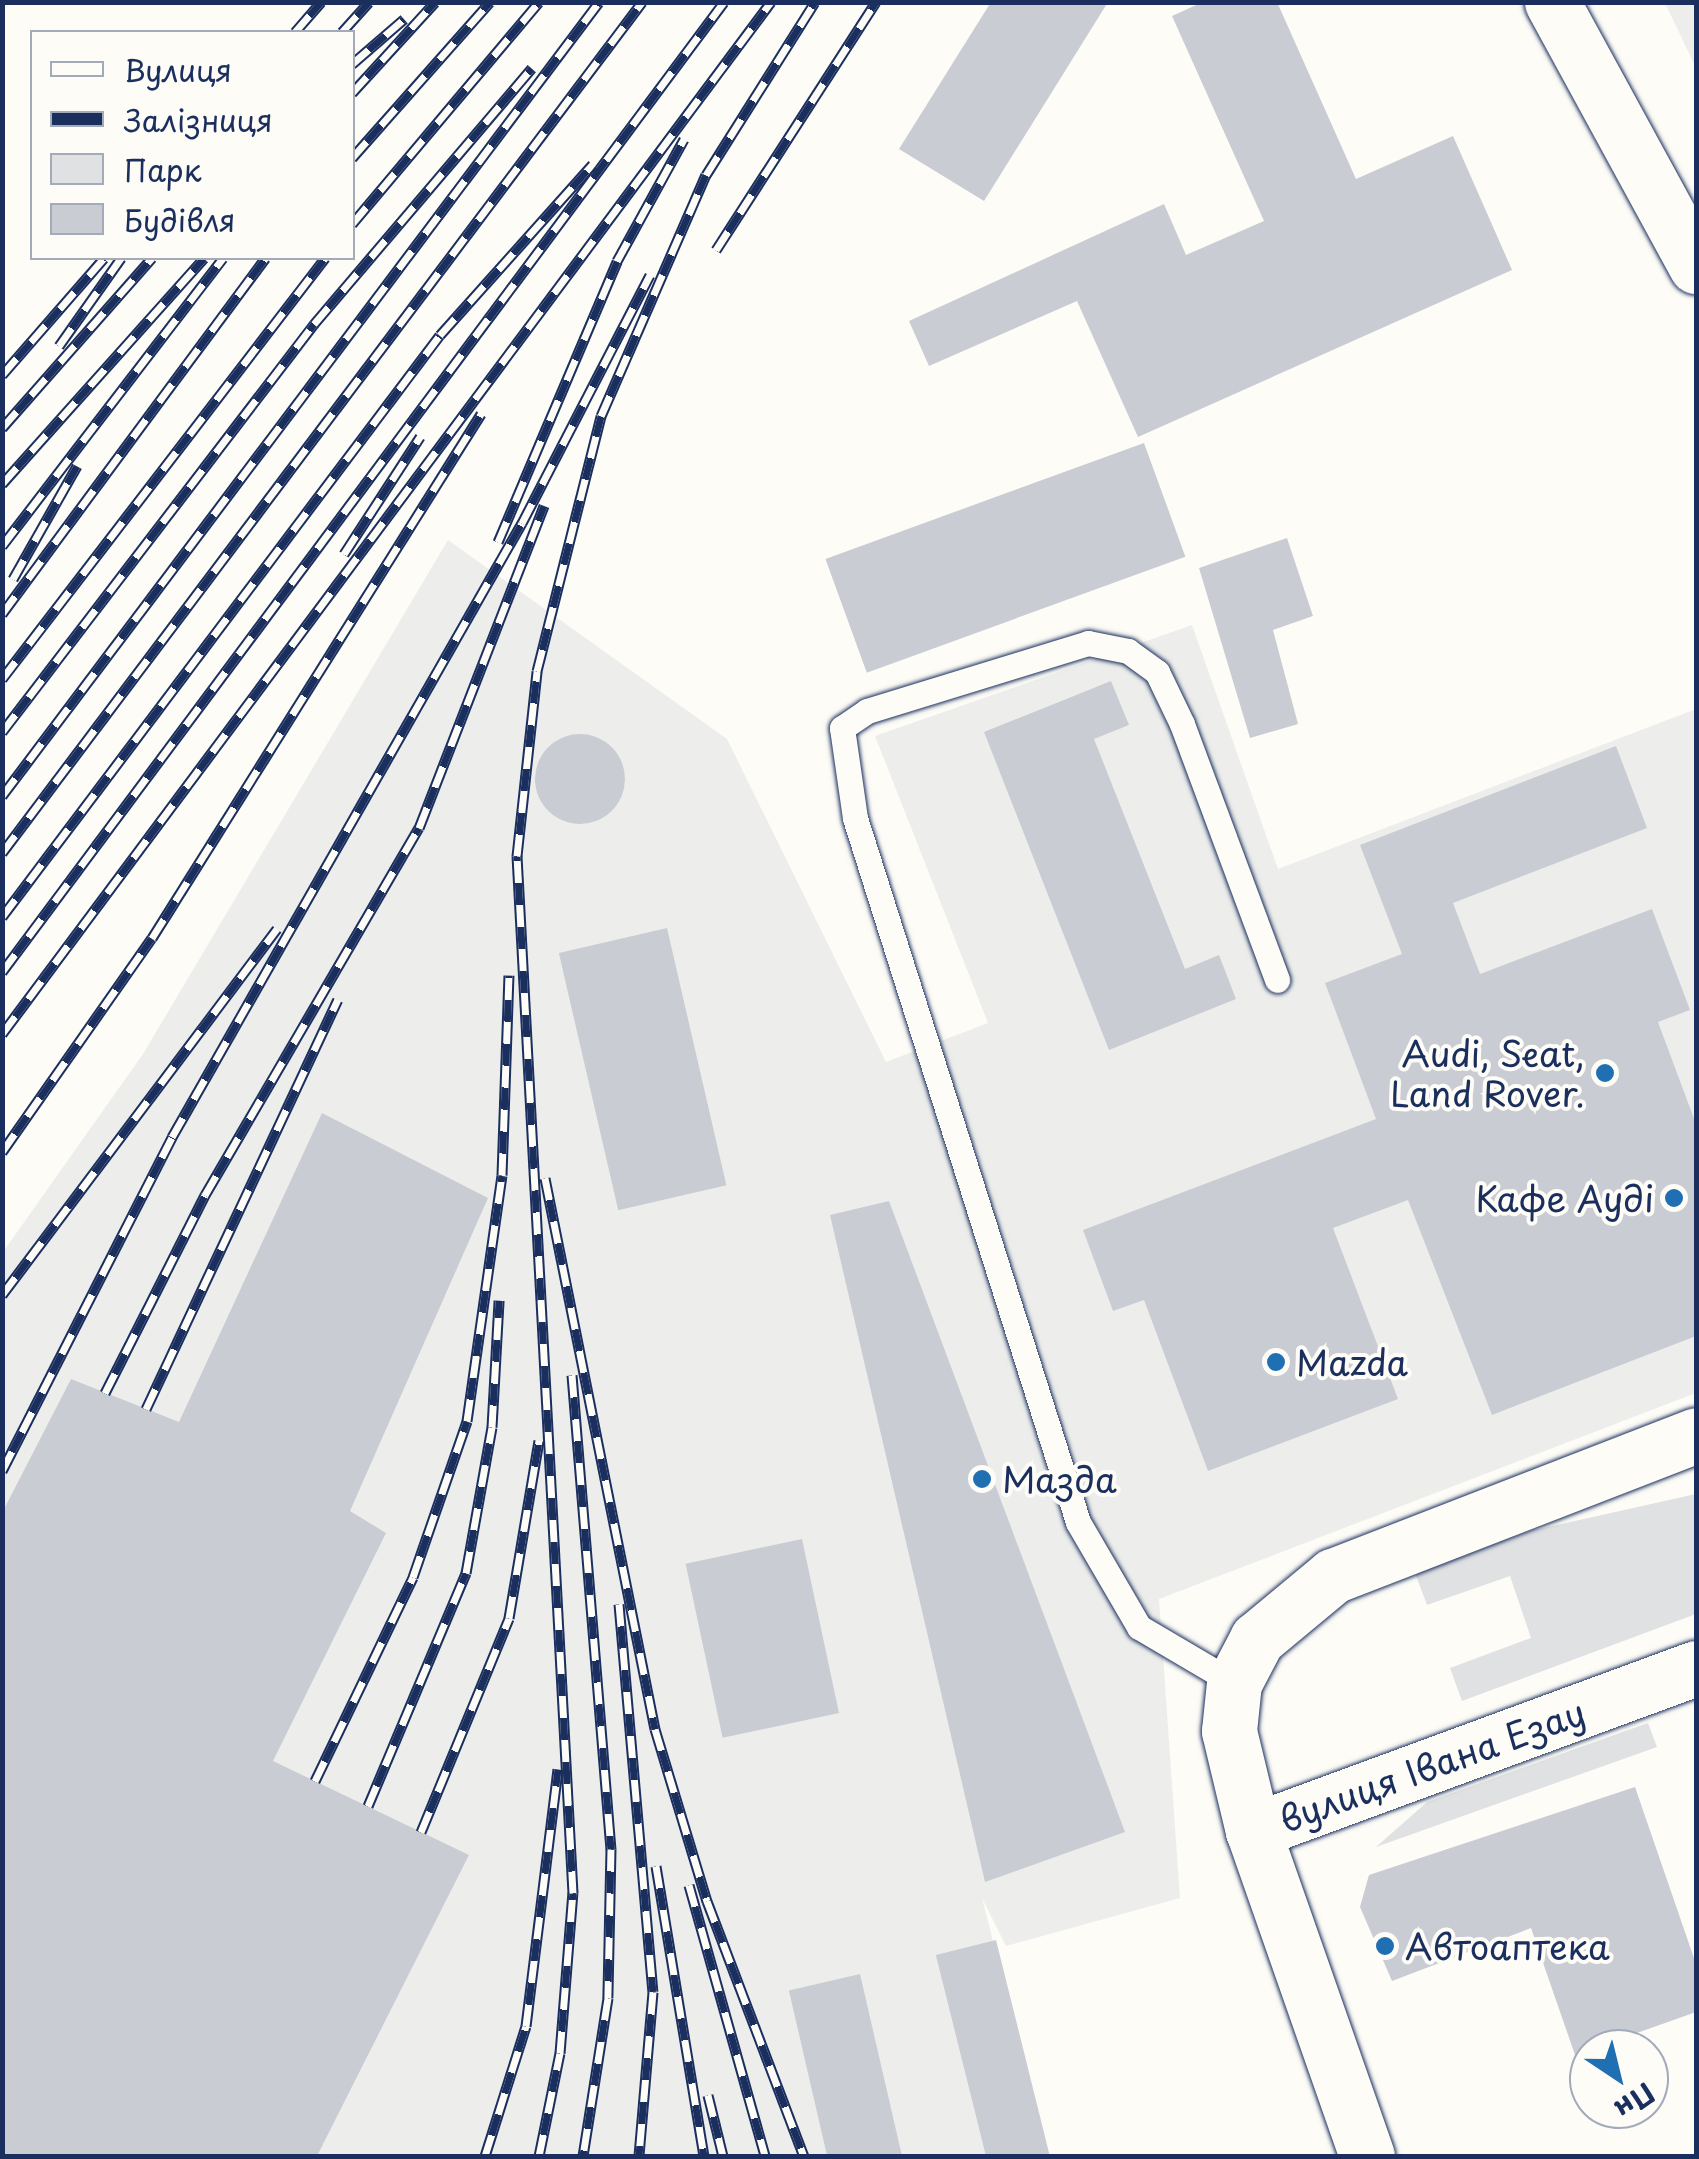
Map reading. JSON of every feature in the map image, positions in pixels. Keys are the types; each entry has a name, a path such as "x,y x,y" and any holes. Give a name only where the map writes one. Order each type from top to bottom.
{"main road":[{"path":"1552,2 1696,266"},
{"name":"вулиця Івана Езау","path":"1688,1445 1332,1576 1268,1627 1234,1683 1229,1730 1253,1831 1696,1668"},
{"path":"1253,1831 1368,2156"}],"lane":[{"path":"1234,1683 1138,1627 1078,1522 860,836 842,728 867,711 1088,643 1128,651 1157,672 1182,724 1277,980"}],"shaded area":[{"path":"1665,3 1696,3 1696,68"},
{"path":"448,540 727,739 886,1062 988,1023 875,736 1192,625 1278,869 1696,709 1696,1393 1159,1599 1180,1898 1006,1946 982,1898 1048,2156 3,2156 3,1252 143,1054"}],"green space":[{"path":"1696,1494 1696,1614 1462,1701 1450,1668 1531,1638 1510,1576 1427,1605 1415,1573 1530,1531"},
{"path":"1648,1723 1657,1747 1376,1847 1427,1802"}],"building":[{"path":"991,2 1108,2 984,201 899,149"},
{"path":"1203,2 1277,2 1356,179 1453,136 1512,270 1138,437 1077,301 929,366 909,321 1164,204 1186,255 1264,221 1172,16"},
{"path":"1144,443 1185,557 867,673 825,559"},
{"path":"1287,538 1313,616 1273,630 1298,724 1250,738 1199,568"},
{"path":"1111,681 1129,725 1094,739 1185,969 1219,955 1236,999 1109,1050 984,732"},
{"path":"580,734 597,737 612,747 622,762 622,796 612,811 597,821 580,824 563,821 548,811 538,796 535,779 538,762 548,747 563,737"},
{"path":"1616,746 1647,828 1453,903 1480,974 1652,909 1690,1010 1658,1022 1696,1124 1696,1336 1492,1415 1408,1200 1333,1228 1398,1399 1208,1471 1144,1300 1113,1311 1083,1230 1376,1119 1325,983 1402,954 1360,845"},
{"path":"667,928 726,1185 618,1210 559,953"},
{"path":"322,1113 488,1198 350,1511 386,1533 273,1761 469,1855 317,2156 2,2156 2,1513 71,1379 179,1422"},
{"path":"889,1201 1125,1832 985,1882 830,1215"},
{"path":"802,1539 839,1713 723,1738 686,1564"},
{"path":"1635,1787 1696,1964 1696,2012 1648,2029 1569,2029 1569,2038 1531,1928 1392,1981 1360,1907 1369,1875"},
{"path":"996,1940 1050,2155 986,2156 936,1955"},
{"path":"860,1974 902,2156 827,2156 789,1990"}],"railway":[{"path":"297,30 321,2"},
{"path":"344,30 369,2"},
{"path":"355,90 435,2"},
{"path":"355,155 490,2"},
{"path":"355,220 539,2"},
{"path":"2,796 599,2"},
{"path":"2,853 642,2"},
{"path":"2,972 724,2"},
{"path":"2,1034 771,2"},
{"path":"539,2156 560,2053 573,1893 517,856 537,671 601,416 706,175 815,2"},
{"path":"716,250 876,2"},
{"path":"355,61 404,19"},
{"path":"2,732 314,324 532,68"},
{"path":"498,542 617,261 684,139"},
{"path":"2,917 440,335 593,164"},
{"path":"2,375 102,260"},
{"path":"59,346 120,260"},
{"path":"2,428 150,260"},
{"path":"2,484 202,260"},
{"path":"2,546 221,260"},
{"path":"2,614 264,260"},
{"path":"2,679 323,260"},
{"path":"2,1471 172,1137 522,523 650,275"},
{"path":"2,1152 152,938 481,414"},
{"path":"344,554 420,437"},
{"path":"13,579 77,466"},
{"path":"105,1393 205,1195 419,828 544,505"},
{"path":"2,1295 277,929"},
{"path":"315,1781 413,1577 467,1421 502,1175 509,975"},
{"path":"146,1409 338,1000"},
{"path":"545,1178 655,1729 707,1901 804,2156"},
{"path":"368,1806 466,1573 492,1427 499,1300"},
{"path":"572,1375 611,1849 608,1998 583,2156"},
{"path":"421,1832 509,1618 539,1441"},
{"path":"619,1604 653,1992 639,2156"},
{"path":"485,2156 526,2026 558,1769"},
{"path":"656,1866 704,2156"},
{"path":"689,1885 765,2156"},
{"path":"708,2095 723,2156"}],"place":[{"name":"Audi, Seat, Land Rover.","path":"1605,1073"},
{"name":"Кафе Ауді","path":"1674,1198"},
{"name":"Mazda","path":"1276,1362"},
{"name":"Мазда","path":"982,1479"},
{"name":"Автоаптека","path":"1385,1946"}]}
